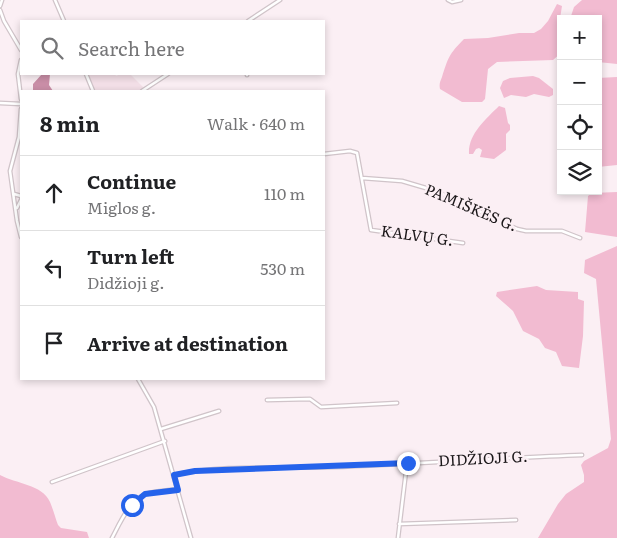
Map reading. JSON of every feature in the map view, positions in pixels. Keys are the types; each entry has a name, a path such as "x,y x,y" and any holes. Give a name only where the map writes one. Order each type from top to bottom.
{"street":[{"path":"0,6 2,0"},
{"path":"55,0 64,20"},
{"path":"250,20 280,0"},
{"path":"448,0 452,2 462,0"},
{"path":"0,10 4,21 20,48"},
{"path":"20,65 18,74 20,91"},
{"path":"86,75 93,90"},
{"path":"144,90 166,75"},
{"path":"0,103 20,104"},
{"path":"20,123 19,137 10,171 20,233"},
{"path":"325,154 350,150 357,153 362,178"},
{"name":"KALVŲ G.","path":"362,178 371,230 463,243"},
{"name":"PAMIŠKĖS G.","path":"362,178 402,181 420,186 453,198 517,229 526,231 562,231 580,238"},
{"path":"14,194 20,196"},
{"path":"16,209 20,202"},
{"path":"139,380 154,407 191,538"},
{"path":"267,400 310,399 321,406 397,403"},
{"path":"161,429 219,411"},
{"path":"52,482 165,441"},
{"name":"DIDŽIOJI G.","path":"174,475 206,470 582,455"},
{"path":"398,538 408,463"},
{"path":"112,538 128,510 142,496 178,490"},
{"path":"400,524 516,520"}],"shaded area":[{"path":"582,0 617,0 617,64 602,62 602,15 571,15 574,7"},
{"path":"557,4 562,6 561,15 557,15 557,56 553,60 497,62 488,69 485,99 482,102 462,102 440,89 440,82 448,61 464,39 534,33 541,29 548,21"},
{"path":"41,75 50,75 49,85 52,90 33,90 33,84"},
{"path":"88,75 131,75 144,88 141,90 95,90"},
{"path":"533,76 539,78 553,89 553,95 549,97 534,94 526,97 511,95 504,98 500,88 503,81 510,78"},
{"path":"617,77 617,165 602,167 602,105 602,78"},
{"path":"499,106 505,108 510,125 510,130 506,134 506,150 494,159 480,157 482,150 479,148 473,154 469,154 471,140 475,133"},
{"path":"617,192 617,237 585,232 588,196 602,195 602,193"},
{"path":"617,246 617,538 538,538 566,494 584,482 581,465 584,461 608,448 611,439 596,279 584,273 585,260"},
{"path":"537,286 546,290 578,292 578,299 584,301 583,336 579,368 562,366 556,352 545,348 539,339 523,331 513,311 496,296 497,292"},
{"path":"0,475 41,491 50,502 58,525 61,528 87,532 89,538 0,538"}],"route":[{"path":"132,505 145,494 178,490 174,475 195,471 408,463"}]}
